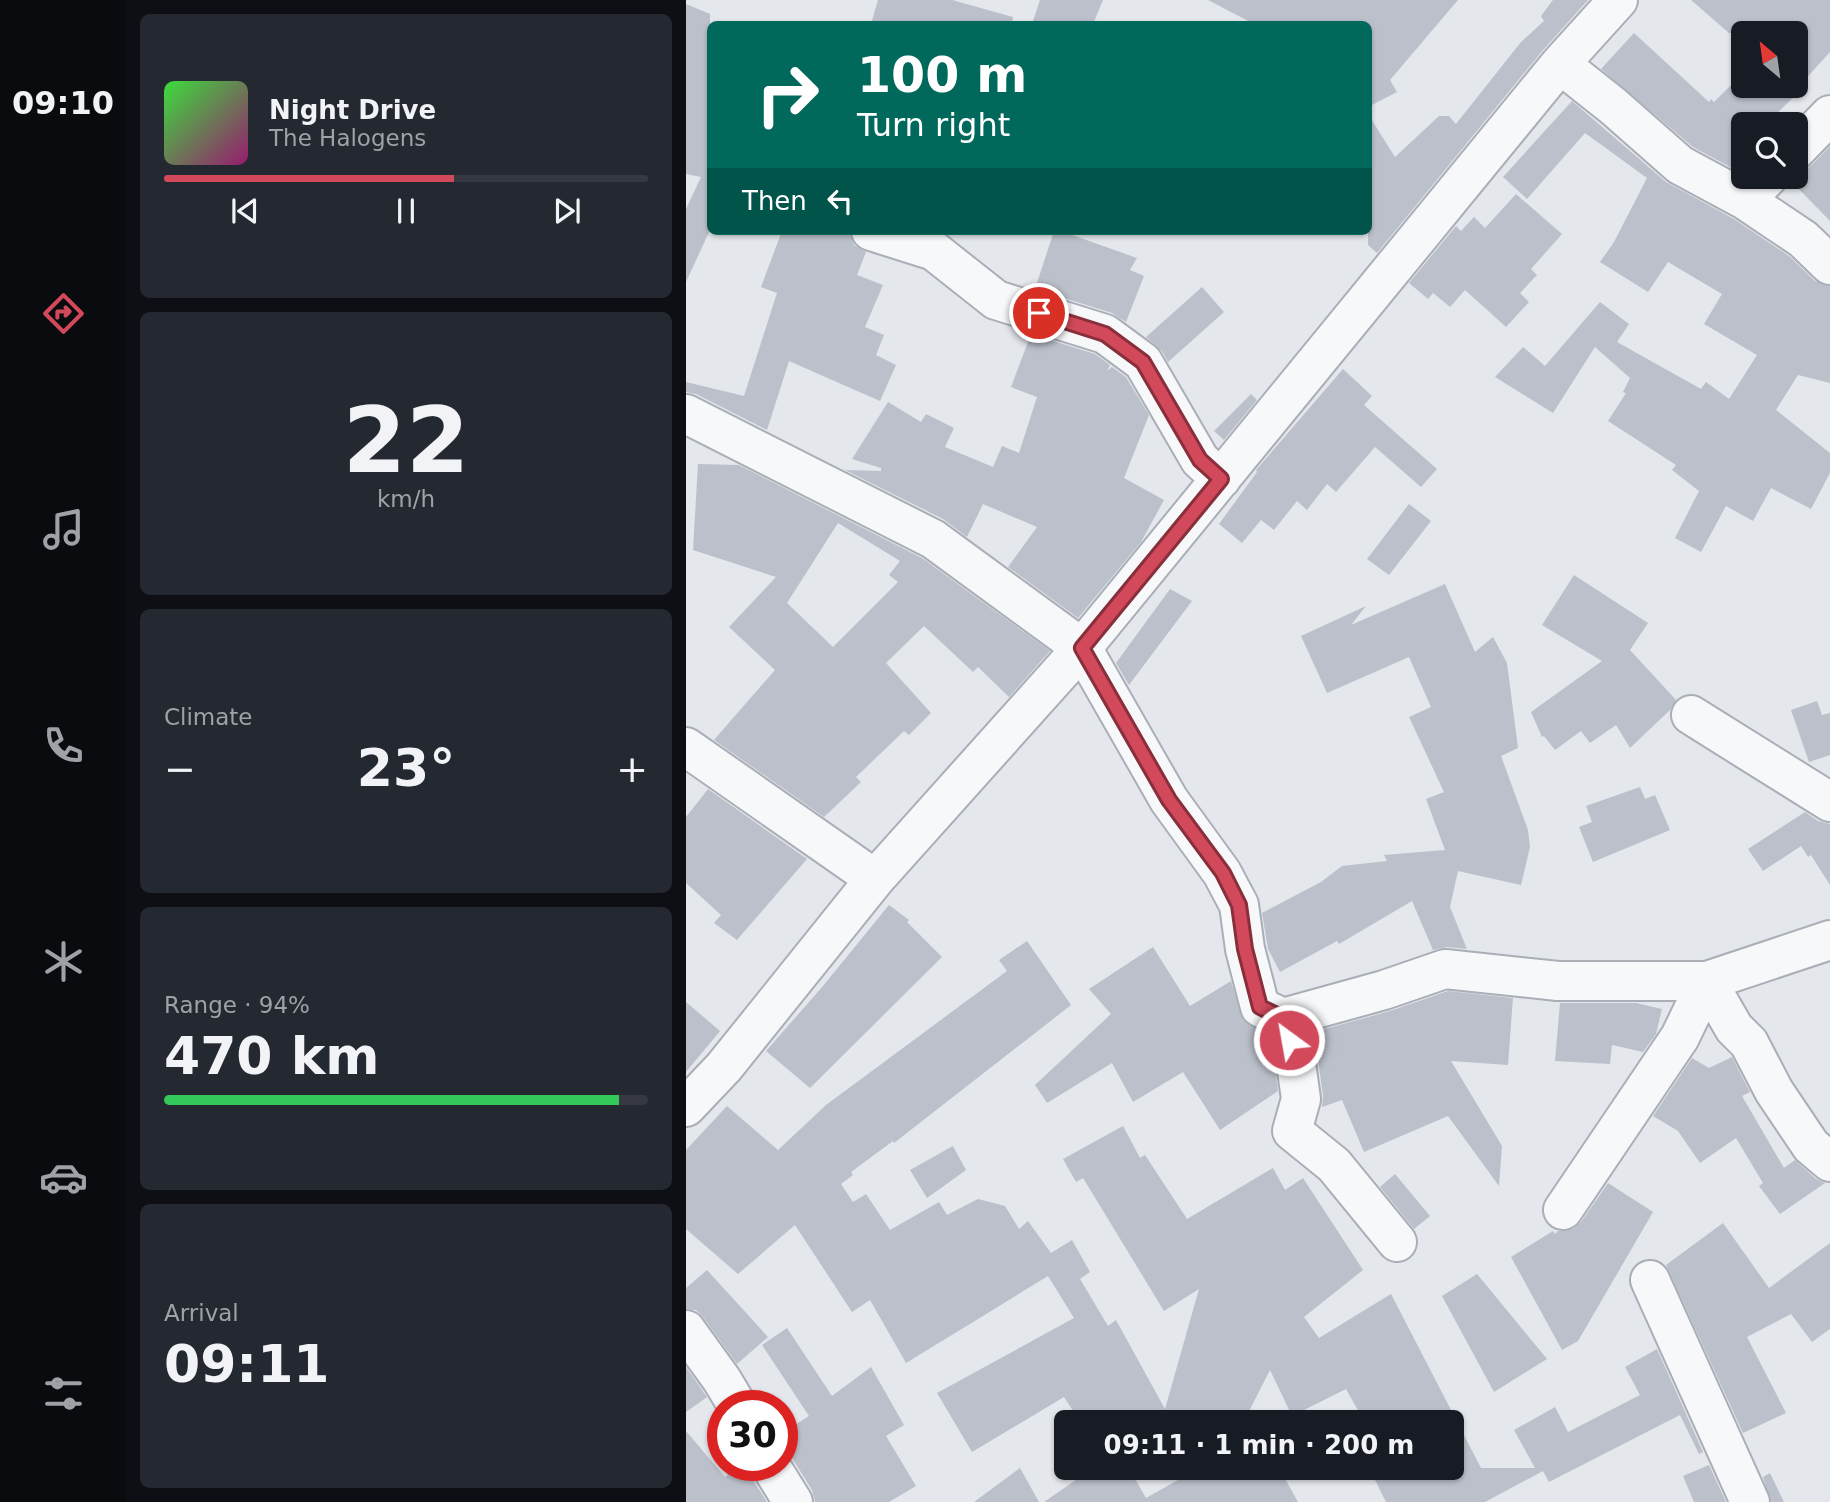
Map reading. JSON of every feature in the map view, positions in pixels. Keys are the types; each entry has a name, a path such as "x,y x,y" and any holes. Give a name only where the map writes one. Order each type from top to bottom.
{"street":[{"path":"686,1107 724,1067 875,879 1082,648 1560,64 1618,0"},
{"path":"1560,64 1680,165 1731,181"},
{"path":"1808,138 1830,115"},
{"path":"1756,189 1830,265"},
{"path":"884,235 934,251 996,300 1105,334 1143,362 1200,460 1221,479"},
{"path":"692,424 933,539 1082,648 1169,800 1223,873 1239,905 1245,949 1260,1007 1283,1018 1384,990 1445,969 1558,981 1707,981 1830,940"},
{"path":"1691,715 1830,802"},
{"path":"686,747 875,879"},
{"path":"1707,981 1734,1028 1749,1043 1773,1091 1824,1152"},
{"path":"1563,1210 1680,1037 1707,981"},
{"path":"1283,1018 1296,1063 1301,1099 1292,1131 1334,1165 1397,1242"},
{"path":"1650,1280 1750,1502"},
{"path":"686,1330 728,1390"},
{"path":"780,1481 793,1502"}],"building":[{"path":"878,0 952,0 1013,17 1012,21 872,21"},
{"path":"1040,0 1103,0 1094,21 1033,21"},
{"path":"1208,0 1458,0 1390,80 1397,92 1372,105 1372,21 1248,21"},
{"path":"1553,0 1588,0 1543,50 1377,253 1368,245 1368,235 1372,235 1372,120 1395,157 1439,116 1449,116 1456,124 1521,42 1544,21 1541,16"},
{"path":"1691,0 1830,0 1830,52 1808,76 1808,21 1731,21 1729,33"},
{"path":"686,4 710,14 710,21 707,21 708,235 686,282 686,209 701,177 686,174"},
{"path":"1634,33 1709,102 1711,99 1714,102 1730,86 1731,98 1793,98 1778,112 1731,112 1731,167 1693,147 1601,69"},
{"path":"1572,101 1666,182 1734,219 1789,256 1815,281 1830,286 1830,383 1798,375 1776,410 1830,453 1830,473 1811,509 1771,488 1753,521 1726,506 1701,552 1675,538 1699,491 1672,470 1676,465 1608,421 1626,393 1623,392 1630,378 1595,347 1553,413 1495,377 1523,347 1545,366 1600,302 1629,324 1617,342 1701,389 1706,382 1729,399 1757,355 1704,324 1722,294 1668,262 1648,292 1600,262 1614,242 1647,178 1585,133 1527,199 1503,177"},
{"path":"1830,146 1830,221 1799,189 1808,189 1808,168"},
{"path":"1516,194 1562,234 1531,269 1537,275 1520,293 1529,302 1506,327 1465,290 1450,307 1433,293 1428,299 1409,283 1456,226 1461,231 1474,217 1485,228"},
{"path":"780,235 851,235 854,245 866,252 857,275 883,285 865,327 884,335 876,355 896,365 880,401 789,361 767,430 696,394 686,392 686,382 744,396 777,293 761,287"},
{"path":"1053,235 1072,235 1137,258 1130,270 1144,276 1126,322 1112,313 1035,289"},
{"path":"1202,287 1224,312 1168,362 1162,351 1146,337"},
{"path":"1031,334 1095,354 1110,365 1107,371 1112,367 1126,377 1149,415 1124,478 1164,500 1141,542 1078,618 1008,567 1037,527 983,504 967,537 943,519 845,470 881,471 881,468 852,459 888,402 921,422 926,414 954,428 945,447 993,467 1002,446 1019,453 1037,397 1011,387"},
{"path":"1343,369 1372,396 1364,405 1437,469 1421,487 1375,447 1336,492 1327,484 1307,510 1297,501 1274,530 1261,520 1242,543 1219,524 1256,470"},
{"path":"1251,394 1257,400 1224,440 1214,431"},
{"path":"698,464 739,465 922,558 1050,651 1009,697 978,667 973,672 924,626 886,663 931,713 909,735 904,731 856,777 861,782 824,817 714,740 775,670 729,627 776,577 693,550","holes":["838,523 900,561 889,575 898,582 833,647 787,603"]},
{"path":"1409,504 1431,521 1389,575 1367,559"},
{"path":"1574,575 1648,623 1630,650 1676,700 1670,710 1630,748 1616,725 1590,743 1581,731 1555,750 1544,736 1542,737 1531,712 1602,661 1542,625"},
{"path":"1445,584 1475,652 1493,637 1507,663 1518,748 1501,756 1528,830 1530,847 1521,885 1458,871 1450,907 1467,949 1447,947 1433,950 1412,901 1339,944 1337,941 1280,972 1268,949 1262,913 1321,882 1342,866 1387,861 1384,855 1445,850 1426,799 1444,792 1409,717 1431,707 1409,657 1327,693 1301,636 1366,606 1351,625"},
{"path":"1170,589 1192,601 1129,685 1116,663"},
{"path":"1817,701 1822,715 1830,713 1830,755 1809,762 1791,710"},
{"path":"1640,787 1645,799 1655,795 1670,830 1593,862 1579,827 1592,822 1586,806"},
{"path":"708,789 807,859 737,940 714,923 721,915 686,883 686,817"},
{"path":"1805,812 1818,821 1830,824 1830,885 1811,855 1808,857 1801,846 1763,871 1748,849"},
{"path":"889,905 909,920 907,922 942,957 810,1088 766,1051"},
{"path":"1027,941 1071,1005 894,1143 893,1141 851,1172 853,1175 841,1184 853,1202 866,1194 890,1230 939,1202 947,1215 978,1199 1005,1206 1019,1229 1028,1221 1051,1253 1072,1240 1090,1272 1080,1279 1108,1326 1116,1320 1165,1409 1199,1289 1164,1311 1083,1178 1076,1182 1063,1159 1123,1126 1140,1158 1145,1155 1187,1219 1273,1168 1285,1190 1303,1178 1363,1270 1304,1317 1319,1338 1391,1294 1451,1410 1358,1410 1346,1389 1304,1410 1289,1410 1270,1370 1250,1410 1072,1410 1064,1397 972,1452 937,1393 1074,1318 1048,1276 906,1363 870,1300 852,1312 795,1225 738,1274 686,1229 686,1150 727,1106 778,1150 826,1105 1007,971 999,960"},
{"path":"1153,947 1190,1006 1231,981 1243,1020 1265,1033 1275,1068 1278,1091 1220,1130 1183,1072 1133,1102 1112,1063 1047,1103 1035,1085 1111,1014 1089,989"},
{"path":"1448,991 1513,998 1508,1065 1451,1061 1502,1146 1499,1186 1448,1116 1364,1152 1342,1100 1322,1107 1318,1060 1310,1033 1390,1011"},
{"path":"686,1002 720,1031 686,1072"},
{"path":"1560,1003 1636,1003 1662,1009 1656,1034 1643,1052 1612,1045 1610,1064 1555,1061"},
{"path":"1732,1057 1750,1092 1742,1096 1784,1168 1795,1160 1816,1179 1825,1183 1780,1214 1759,1186 1763,1183 1736,1138 1700,1163 1678,1131 1653,1116 1692,1058 1709,1068"},
{"path":"953,1146 966,1170 927,1198 910,1170"},
{"path":"1395,1174 1430,1216 1414,1229 1380,1187"},
{"path":"1608,1183 1653,1212 1578,1341 1562,1350 1511,1257 1553,1231 1555,1234 1573,1229 1581,1222"},
{"path":"1723,1223 1769,1288 1830,1243 1830,1329 1812,1342 1791,1314 1747,1337 1786,1413 1743,1433 1666,1265"},
{"path":"707,1270 768,1337 737,1364 703,1317 696,1310 686,1309 686,1288"},
{"path":"1477,1274 1547,1359 1494,1392 1442,1296"},
{"path":"787,1328 832,1396 871,1367 904,1425 886,1436 916,1486 889,1502 815,1502 812,1490 798,1467 798,1423 809,1416 798,1399 798,1390 792,1390 762,1345"},
{"path":"1657,1349 1703,1452 1699,1454 1680,1415 1549,1482 1543,1471 1485,1502 1386,1502 1375,1480 1464,1480 1464,1435 1481,1468 1535,1468 1514,1430 1555,1407 1568,1432 1640,1395 1625,1367"},
{"path":"686,1367 707,1397 686,1412"},
{"path":"686,1431 707,1456 707,1481 754,1481 767,1502 686,1502"},
{"path":"1709,1465 1726,1502 1694,1502 1683,1476"},
{"path":"1020,1468 1039,1502 974,1502"},
{"path":"1770,1473 1784,1502 1771,1502 1763,1477"},
{"path":"1076,1480 1136,1480 1146,1498 1178,1480 1286,1480 1298,1502 1044,1502"}],"route":[{"path":"1039,313 1105,334 1143,362 1200,460 1221,479 1082,648 1169,800 1223,873 1239,905 1245,949 1260,1007 1283,1018 1289,1040"}]}
